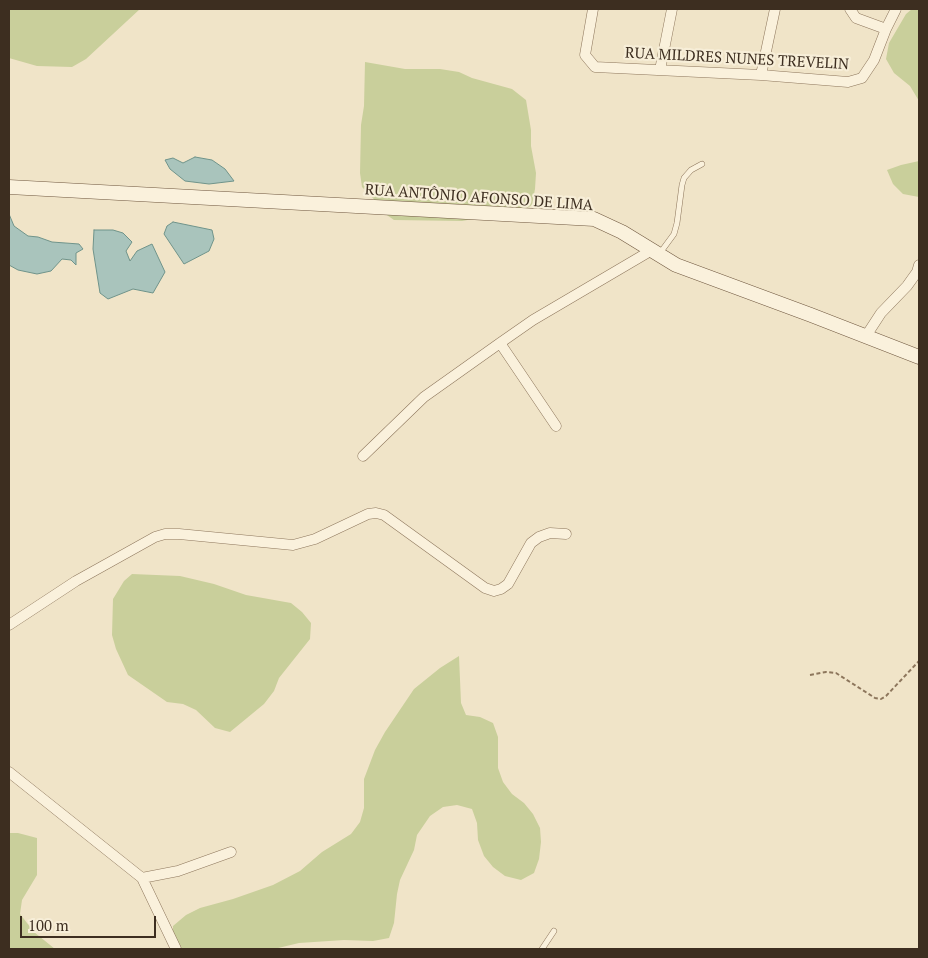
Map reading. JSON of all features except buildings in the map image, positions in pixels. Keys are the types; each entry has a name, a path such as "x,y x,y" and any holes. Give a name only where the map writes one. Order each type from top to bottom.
{"main road":[{"name":"RUA ANTÔNIO AFONSO DE LIMA","path":"9,187 594,219 622,232 676,265 919,356"}],"street":[{"name":"RUA MILDRES NUNES TREVELIN","path":"593,9 586,55 595,68 660,70 848,82 862,78 874,60 896,9"},
{"path":"660,70 672,9"},
{"path":"761,76 775,9"},
{"path":"850,9 856,18 886,29"},
{"path":"363,456 424,397 540,315 655,253"},
{"path":"866,336 882,313 907,286 917,272 919,265"},
{"path":"500,343 556,426"},
{"path":"9,625 76,581 155,537 165,534 293,545 315,539 368,514 376,513 384,515 485,588 494,591 502,589 508,584 531,544 539,537 550,534 566,534"},
{"path":"9,772 142,878 176,949"},
{"path":"142,878 178,871 232,852"}],"lane":[{"path":"655,253 674,234 684,178 691,170 702,164"},
{"path":"542,949 554,931"}],"path":[{"path":"810,676 826,672 836,673 875,698 881,699 919,661"}],"green space":[{"path":"9,9 140,9 86,59 72,67 37,66 9,58"},
{"path":"912,9 919,9 919,101 910,86 894,73 886,59 889,43 906,14"},
{"path":"365,62 405,69 440,69 459,72 472,78 512,89 526,100 536,173 532,205 519,213 462,221 394,220 381,211 373,198 362,187 360,173"},
{"path":"919,161 919,197 903,194 893,184 887,170"},
{"path":"132,574 180,576 214,584 246,595 291,603 311,623 310,639 279,678 274,691 264,704 230,732 215,728 196,710 183,704 167,702 128,675 112,635 113,599 124,581"},
{"path":"459,656 461,703 466,715 480,717 493,723 498,737 498,768 503,782 512,794 524,803 533,814 540,828 539,859 534,873 521,880 505,876 493,867 484,856 478,840 477,823 472,809 457,805 443,807 430,816 417,835 414,850 400,880 394,923 389,938 373,941 344,940 299,943 274,949 175,949 173,926 186,915 200,908 273,885 300,871 322,852 351,834 360,822 364,808 364,779 375,750 385,732 414,689 440,668"},
{"path":"9,833 18,833 37,838 37,875 22,900 20,914 34,932 55,949 9,949"}],"water":[{"path":"195,157 212,160 225,169 234,181 209,184 185,181 170,169 165,160 173,158 183,163"},
{"path":"9,214 14,226 28,236 52,242 79,244 83,249 76,253 76,265 71,260 62,259 51,271 37,274 18,270 9,265"},
{"path":"173,222 212,230 214,239 209,251 184,264 164,234 167,226"},
{"path":"94,230 113,230 123,233 132,242 126,251 130,261 137,251 152,244 165,272 153,293 133,289 108,299 100,293 93,249"}]}
